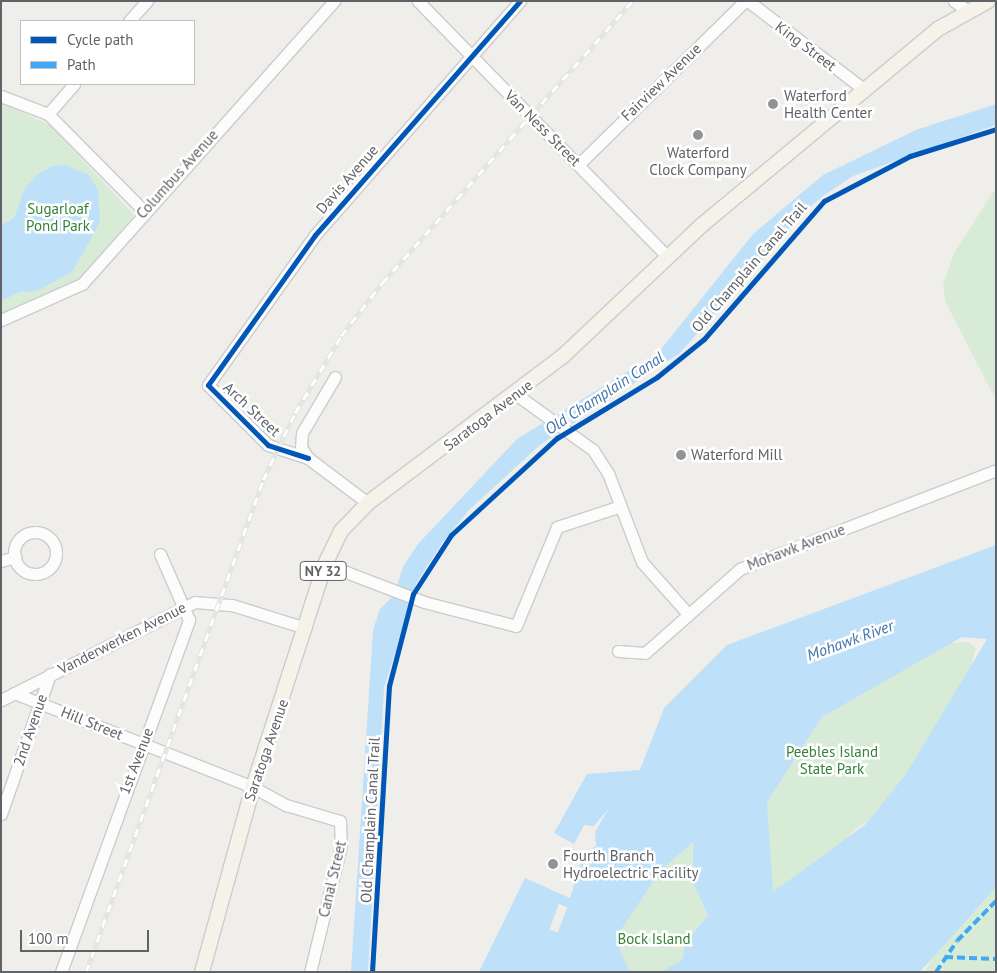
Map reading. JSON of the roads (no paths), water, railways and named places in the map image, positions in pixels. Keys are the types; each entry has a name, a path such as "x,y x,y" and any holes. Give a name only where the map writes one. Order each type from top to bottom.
{"main road":[{"name":"Saratoga Avenue","path":"202,972 253,787 306,628 325,564 341,531 368,503 517,395 667,256 865,90 967,10 988,1"}],"street":[{"path":"130,20 147,1"},
{"name":"Columbus Avenue","path":"1,320 82,284 144,210 334,1"},
{"name":"Van Ness Street","path":"418,1 472,54 667,256"},
{"name":"Davis Avenue","path":"208,385 316,235 520,1"},
{"name":"King Street","path":"746,1 865,90"},
{"name":"Fairview Avenue","path":"579,164 746,1"},
{"path":"954,1 967,10"},
{"path":"48,114 73,85"},
{"path":"1,96 48,114 144,210"},
{"name":"Arch Street","path":"308,458 301,447 302,433 335,377"},
{"name":"Arch Street","path":"208,385 268,446 308,458 368,503"},
{"path":"517,395 565,429 601,462 642,562 688,614"},
{"name":"Mohawk Avenue","path":"618,651 645,653 740,569 996,470"},
{"path":"325,564 395,588 416,599 516,626 557,527 618,507"},
{"name":"1st Avenue","path":"61,972 142,744 190,620 185,605 160,554"},
{"path":"1,561 15,557"},
{"name":"Vanderwerken Avenue","path":"1,700 185,605 218,602 306,628"},
{"name":"2nd Avenue","path":"1,814 50,674"},
{"name":"Hill Street","path":"14,693 253,787"},
{"name":"Canal Street","path":"253,787 286,805 335,816 343,826 310,972"}],"water":[{"name":"Old Champlain Canal","path":"996,104 996,125 853,176 823,196 802,214 680,353 540,445 469,510 442,543 417,582 384,688 368,972 351,972 373,630 380,609 394,595 403,567 418,544 517,439 658,353 753,234 823,175 916,130"},
{"path":"66,165 89,175 98,190 100,220 96,230 72,272 37,291 20,292 1,301 1,225 14,218 25,188 38,174 52,166"},
{"name":"Mohawk River","path":"996,545 996,887 920,972 661,972 682,960 686,942 708,915 693,883 693,842 661,870 619,933 620,950 630,972 479,972 525,878 570,898 584,854 596,846 595,832 609,808 594,826 584,825 574,844 554,833 587,774 640,770 664,708 727,645","holes":["962,637 987,639 906,774 866,824 773,892 767,802 822,717"]}],"railway":[{"path":"86,972 263,480 295,413 341,336 382,283 632,1"}],"place":[{"name":"Waterford Health Center","path":"773,104"},
{"name":"Waterford Clock Company","path":"698,135"},
{"name":"Waterford Mill","path":"681,455"},
{"name":"Fourth Branch Hydroelectric Facility","path":"553,864"}],"park label":[{"name":"Sugarloaf Pond Park","path":"58,216"},
{"name":"Peebles Island State Park","path":"832,760"},
{"name":"Bock Island","path":"654,939"}]}
